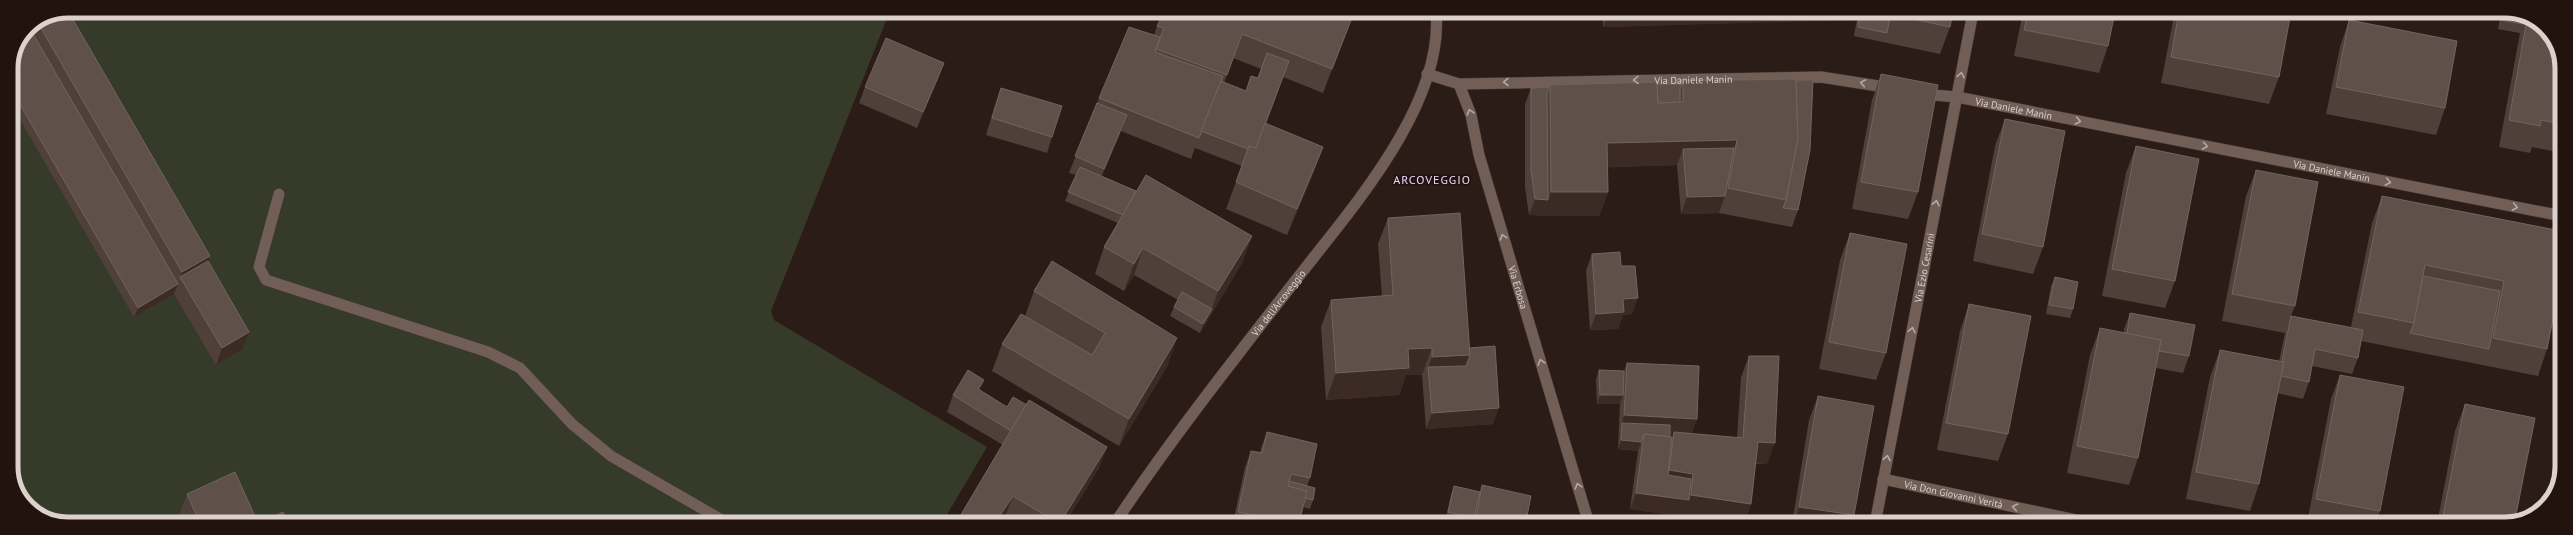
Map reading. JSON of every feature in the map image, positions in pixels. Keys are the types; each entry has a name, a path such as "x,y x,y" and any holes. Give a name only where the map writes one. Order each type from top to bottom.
{"street":[{"name":"Via dell'Arcoveggio","path":"1119,517 1148,474 1214,385 1378,174 1416,104 1427,74 1434,45 1436,18"},
{"name":"Via Ezio Cesarini","path":"1875,517 1972,18"},
{"path":"1427,74 1459,84"},
{"name":"Via Daniele Manin","path":"1459,84 1821,76 1899,89"},
{"name":"Via Erbosa","path":"1459,84 1471,114 1479,155 1587,517"},
{"name":"Via Daniele Manin","path":"1914,92 1957,97 2555,215"},
{"path":"279,194 259,267 266,280 488,352 508,361 529,376 572,424 611,456 717,517"},
{"name":"Via Don Giovanni Verità","path":"1883,479 2061,517"}],"green space":[{"path":"68,18 887,18 771,311 774,320 987,447 946,517 68,517 49,513 38,507 26,495 18,470 18,68 22,49 26,40 40,26 58,19"}],"building":[{"path":"72,18 210,256 182,272 40,26 58,19"},
{"path":"1161,18 1352,18 1332,69 1242,34 1227,75 1156,49 1164,28 1157,26"},
{"path":"1859,18 1890,18 1887,33 1858,27"},
{"path":"1908,18 1952,18 1950,27"},
{"path":"2027,18 2114,18 2108,46 2024,30"},
{"path":"2178,18 2290,18 2279,77 2171,57"},
{"path":"2502,18 2505,18 2524,22 2523,24 2501,20"},
{"path":"2349,20 2457,41 2445,108 2336,87"},
{"path":"2526,23 2543,35 2554,58 2555,123 2541,120 2540,126 2509,120"},
{"path":"1129,27 1160,37 1155,52 1223,76 1199,138 1099,98"},
{"path":"33,33 178,284 138,308 18,101 19,58 26,40"},
{"path":"886,38 944,63 923,112 865,87"},
{"path":"1267,53 1289,61 1256,148 1249,146 1248,149 1201,131 1221,81 1246,91 1251,76 1258,78"},
{"path":"1881,74 1938,85 1918,192 1861,182"},
{"path":"1796,79 1798,139 1786,200 1728,188 1737,140 1607,143 1608,192 1551,192 1550,85 1657,82 1658,103 1683,102 1683,81"},
{"path":"1796,80 1813,80 1810,150 1798,210 1783,208 1786,200 1798,139"},
{"path":"1657,84 1682,84 1680,89 1680,102 1658,103"},
{"path":"1549,87 1547,93 1548,200 1535,199 1531,170 1531,88"},
{"path":"1001,88 1062,106 1052,137 992,118"},
{"path":"1097,103 1127,115 1104,169 1075,156"},
{"path":"2005,119 2065,131 2043,247 1982,234"},
{"path":"1265,123 1323,147 1297,209 1236,182 1249,146 1256,148"},
{"path":"2136,146 2199,159 2175,281 2112,269"},
{"path":"1734,148 1725,196 1687,197 1683,149"},
{"path":"1080,167 1136,191 1123,215 1068,192"},
{"path":"2256,170 2318,182 2295,306 2232,294"},
{"path":"1146,175 1252,236 1218,291 1143,248 1134,264 1104,247"},
{"path":"2382,196 2555,230 2555,308 2547,349 2493,338 2504,281 2425,265 2414,323 2358,312"},
{"path":"1460,213 1470,355 1432,357 1432,348 1408,349 1409,368 1336,373 1331,300 1393,295 1388,218"},
{"path":"1850,233 1907,244 1886,353 1829,342"},
{"path":"1620,252 1621,266 1635,266 1638,298 1623,299 1624,312 1596,314 1592,254"},
{"path":"208,261 249,332 222,348 180,277"},
{"path":"1052,261 1177,338 1129,419 1002,344 1021,314 1092,355 1105,333 1034,291"},
{"path":"2423,276 2500,291 2489,349 2410,333 2414,323"},
{"path":"2055,277 2078,282 2073,309 2049,305"},
{"path":"1182,292 1212,309 1203,324 1174,307"},
{"path":"1969,304 2031,316 2008,434 1946,423"},
{"path":"2130,313 2195,325 2189,356 2159,351 2161,340 2127,334"},
{"path":"2291,316 2363,330 2358,358 2315,349 2309,382 2281,376 2284,362 2282,362"},
{"path":"2100,328 2161,340 2138,458 2077,446"},
{"path":"1495,346 1499,408 1432,413 1428,367 1466,366 1470,355 1469,348"},
{"path":"2220,350 2284,362 2259,484 2196,472"},
{"path":"1749,356 1779,356 1775,443 1758,442 1751,504 1691,495 1693,474 1669,470 1674,432 1743,438"},
{"path":"1627,363 1699,366 1697,419 1624,415"},
{"path":"968,370 984,380 978,389 1007,407 1013,397 1027,405 1011,431 953,395"},
{"path":"1599,370 1624,371 1623,395 1600,395"},
{"path":"2340,375 2404,387 2380,511 2316,499"},
{"path":"1818,396 1874,406 1854,515 1799,507"},
{"path":"1029,400 1107,447 1064,517 1048,517 1013,496 999,517 960,517"},
{"path":"2465,404 2535,418 2516,516 2443,517"},
{"path":"1622,423 1670,425 1670,437 1644,434 1641,442 1621,440"},
{"path":"1267,432 1317,444 1310,478 1291,474 1288,486 1307,491 1300,517 1263,517 1238,512 1251,451 1262,453"},
{"path":"1644,434 1672,437 1668,475 1691,479 1689,500 1636,493"},
{"path":"235,472 255,517 197,517 187,494"},
{"path":"1289,481 1315,488 1313,500 1305,498 1307,491 1288,486"},
{"path":"1482,485 1531,496 1527,517 1476,517"},
{"path":"1454,486 1480,492 1474,517 1448,512"},
{"path":"283,512 285,517 273,517"}],"district":[{"name":"ARCOVEGGIO","path":"1432,179"}]}
